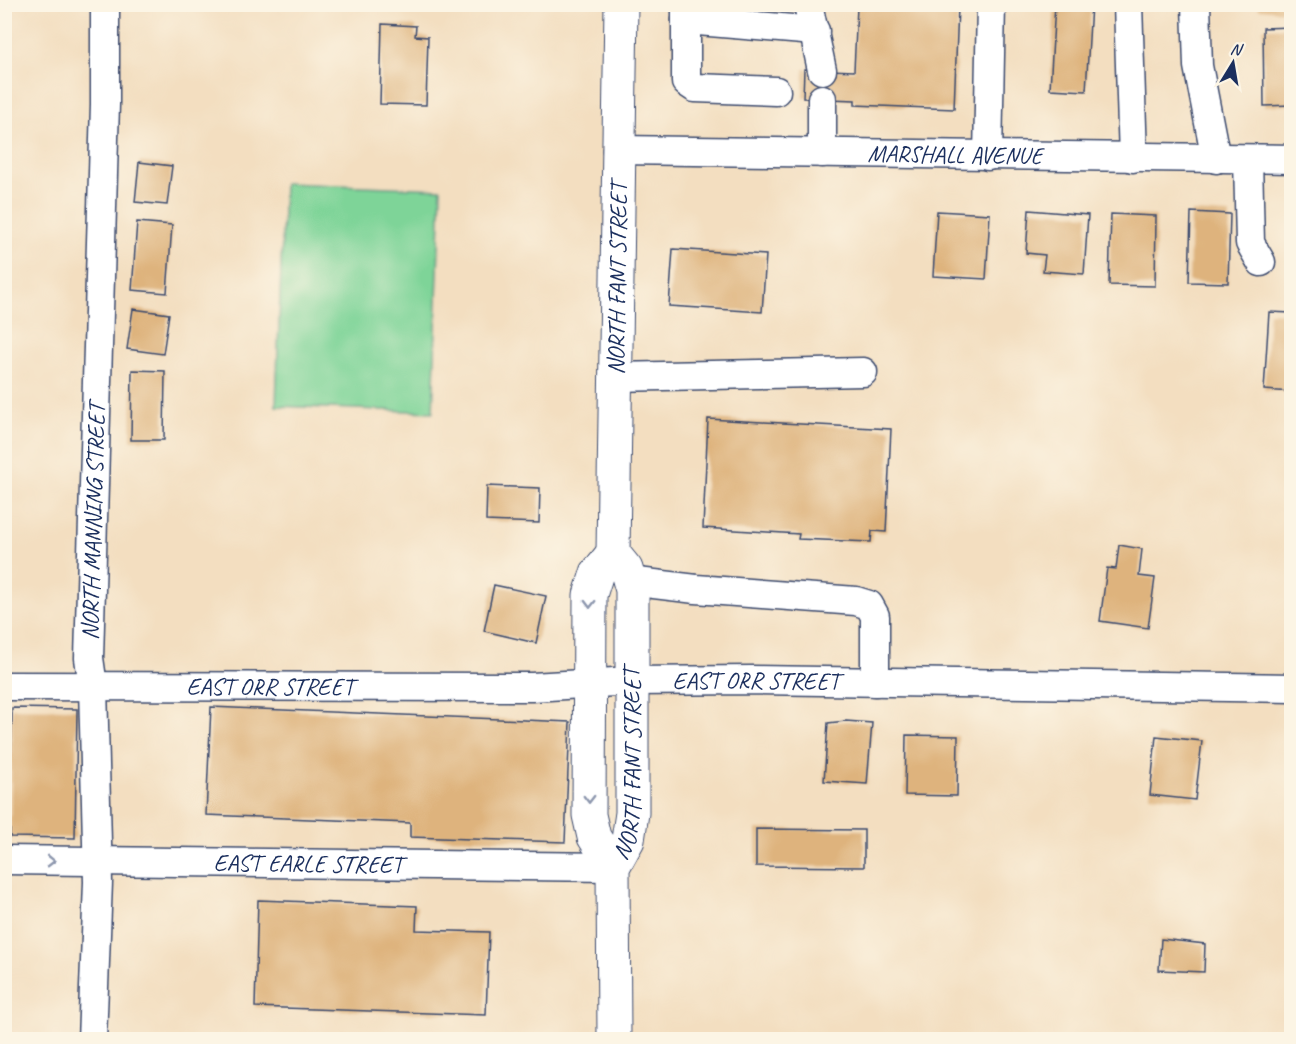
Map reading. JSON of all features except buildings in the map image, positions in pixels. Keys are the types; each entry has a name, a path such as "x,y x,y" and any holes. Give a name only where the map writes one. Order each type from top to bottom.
{"main road":[{"name":"NORTH FANT STREET","path":"614,1040 613,867 628,840 632,813 632,590 626,569 614,553 617,150 621,4"},
{"name":"NORTH FANT STREET","path":"613,867 594,837 589,814 590,595 597,573 614,553"}],"street":[{"name":"NORTH MANNING STREET","path":"92,1040 97,862 93,686 89,658 105,104 105,4"},
{"path":"988,156 991,4"},
{"path":"1128,4 1133,158"},
{"path":"1196,4 1198,66 1216,159"},
{"path":"776,91 695,88 686,82 686,12 812,18 822,70"},
{"path":"822,99 822,153"},
{"name":"MARSHALL AVENUE","path":"617,150 1292,159"},
{"path":"1248,159 1251,243 1261,262"},
{"path":"615,377 863,372"},
{"path":"629,581 696,590 856,601 869,605 875,616 875,682"},
{"name":"EAST ORR STREET","path":"4,686 532,687 631,681 1292,688"},
{"name":"EAST EARLE STREET","path":"4,860 613,867"}],"green space":[{"path":"284,183 441,189 433,412 276,406"}]}
